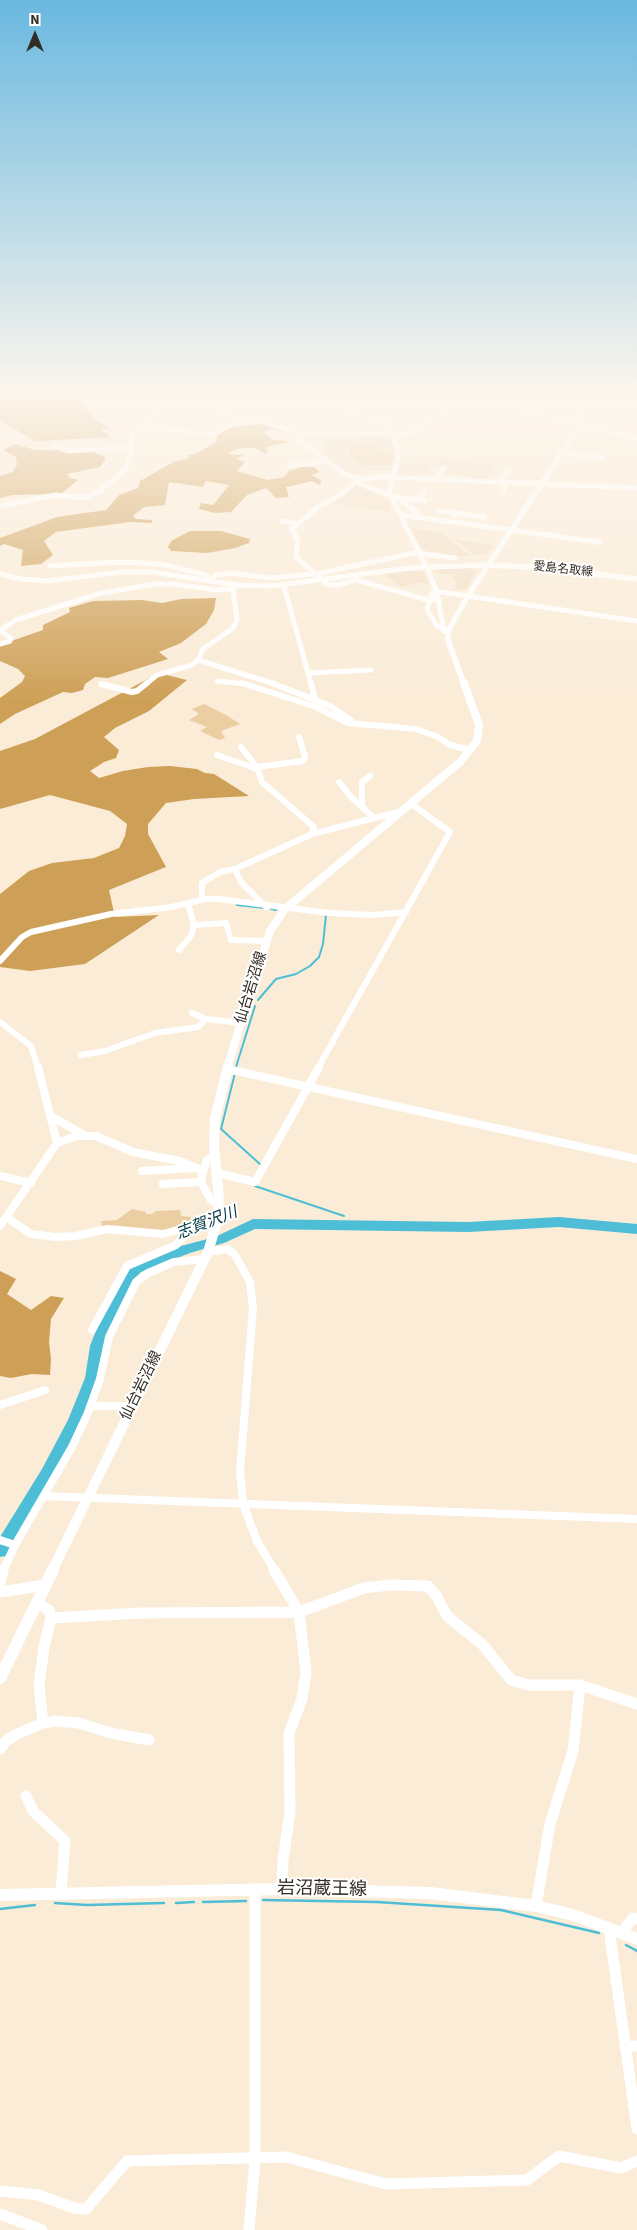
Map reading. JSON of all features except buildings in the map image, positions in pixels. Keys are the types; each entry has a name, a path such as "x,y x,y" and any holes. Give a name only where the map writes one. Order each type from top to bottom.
{"main road":[{"path":"447,633 468,596 535,494"},
{"name":"愛島名取線","path":"490,563 637,578"},
{"name":"仙台岩沼線","path":"0,1678 208,1253 217,1220 218,1205 215,1118 227,1068 266,941 273,926 285,909 398,812 460,762 470,750 479,734 479,725 447,633"},
{"name":"岩沼蔵王線","path":"0,1895 61,1892 282,1889 430,1893 536,1906 573,1915 637,1939"}],"street":[{"path":"0,506 55,495 89,497 93,494"},
{"path":"342,494 318,507 292,529 298,541 296,556 322,581 333,586 356,580 428,600 439,600"},
{"path":"386,494 400,499 425,501"},
{"path":"418,500 422,494"},
{"path":"390,496 426,565 437,593 447,633"},
{"path":"400,499 430,524"},
{"path":"439,511 485,517"},
{"path":"451,521 456,513"},
{"path":"400,515 599,542"},
{"path":"282,521 298,524"},
{"path":"199,588 214,577 231,573 272,578 316,574 419,552 455,558"},
{"path":"50,566 119,562 144,563 164,565 214,577"},
{"path":"0,644 10,641 11,638 3,633 2,629 16,620 98,594 154,584 173,584 199,588 284,586 426,565 490,563"},
{"path":"0,574 21,579 47,581 144,571 208,580 235,587"},
{"path":"284,586 315,699"},
{"path":"101,684 132,692 137,691 157,675 192,665 198,660 203,649 232,629 237,621 235,587"},
{"path":"447,633 437,626 427,610 428,600 432,594 468,596 637,621"},
{"path":"198,660 262,679 315,699 330,706 355,723"},
{"path":"308,674 371,670"},
{"path":"217,681 244,683 316,707 348,723 416,729 438,737 450,745 470,750"},
{"path":"217,755 257,768 297,763 305,758 299,737"},
{"path":"241,747 257,768 262,782 314,827 312,834"},
{"path":"274,756 277,764"},
{"path":"362,805 362,782 370,776"},
{"path":"338,782 374,818"},
{"path":"217,1173 255,1182 450,832 410,803"},
{"path":"202,900 202,884 220,872 235,869 312,834 398,812"},
{"path":"235,869 241,882 266,906"},
{"path":"0,961 22,937 31,932 111,914 146,911 202,900 219,899 285,909 353,914 406,912"},
{"path":"179,950 191,936 194,925 188,904"},
{"path":"194,925 226,923 231,940 266,941"},
{"path":"192,1012 206,1019 241,1023"},
{"path":"82,1055 105,1051 155,1033 198,1027 206,1019"},
{"path":"0,1022 31,1046 57,1142"},
{"path":"227,1068 637,1159"},
{"path":"51,1116 85,1135"},
{"path":"0,1226 31,1183 57,1142 85,1135 96,1136 133,1152 180,1161 203,1171"},
{"path":"215,1155 206,1160 201,1182 211,1200 218,1205"},
{"path":"142,1171 194,1168"},
{"path":"0,1176 31,1183"},
{"path":"163,1184 201,1182"},
{"path":"6,1217 31,1234 55,1237 76,1236 108,1229 163,1234 217,1220"},
{"path":"92,1330 126,1267 135,1261 176,1245 195,1225"},
{"path":"0,1582 14,1544 72,1447 91,1406 100,1379 109,1337 136,1282 148,1273 174,1262 228,1249 236,1255 250,1282 253,1308 240,1471 243,1504 257,1541 299,1612 306,1673 302,1699 289,1733 290,1812 283,1860 282,1889"},
{"path":"0,1405 46,1390"},
{"path":"91,1406 132,1406"},
{"path":"44,1496 637,1519"},
{"path":"0,1540 14,1544"},
{"path":"0,1592 45,1586"},
{"path":"50,1622 140,1613 299,1612 364,1588 428,1586 437,1597 447,1616 483,1645 511,1680 530,1686 580,1685 637,1704"},
{"path":"37,1604 49,1610 50,1622 44,1647 39,1686 43,1723"},
{"path":"536,1906 550,1824 573,1752 580,1685"},
{"path":"0,1749 17,1734 43,1723 55,1721 79,1723 111,1733 149,1740"},
{"path":"26,1796 33,1811 65,1841 61,1892"},
{"path":"249,2230 255,2159 255,1890"},
{"path":"637,1919 633,1918 615,1930 631,2046 637,2129"},
{"path":"0,2191 39,2195 74,2208 86,2209 127,2162 286,2157 386,2184 527,2180 559,2156 621,2168 637,2160"},
{"path":"0,2214 42,2230"}],"shaded area":[{"path":"0,494 58,494 13,495 0,498"},
{"path":"167,494 165,505 144,507 133,516 136,519 152,520 152,523 130,522 56,532 44,541 53,555 41,564 21,566 23,550 4,544 0,546 0,538 57,517 106,510 119,495"},
{"path":"222,494 250,494 231,512 215,513 199,509 201,503 213,505"},
{"path":"272,494 288,494 289,497 276,498"},
{"path":"346,494 384,494 392,508 390,512 331,503"},
{"path":"411,528 440,532 470,556 458,557 424,552"},
{"path":"190,531 221,531 250,539 249,543 235,548 207,553 171,551 168,547 171,541"},
{"path":"454,539 493,545 487,553 476,556"},
{"path":"470,567 477,572 465,590 454,587 458,581 452,580 455,575 434,572 439,568"},
{"path":"416,570 423,572 429,584 419,583 401,587 384,574"},
{"path":"216,598 214,610 206,624 181,643 159,652 168,659 108,678 95,677 85,684 83,690 72,693 63,692 15,714 0,724 0,698 22,682 25,676 18,669 0,661 0,645 43,630 43,625 70,612 69,608 93,601 142,600 162,603 182,599"},
{"path":"159,673 187,680 149,711 115,728 104,737 119,750 116,758 104,762 90,771 99,778 123,771 148,767 170,766 197,769 205,773 214,774 249,796 194,799 166,803 148,824 148,834 166,867 109,890 115,917 159,915 85,964 30,971 0,967 0,894 29,871 52,863 94,858 119,848 125,836 127,824 110,811 50,795 0,809 0,751 35,739"},
{"path":"204,704 240,724 221,731 225,738 219,740 200,731 207,727 189,720 199,714 192,709"},
{"path":"132,1209 146,1212 146,1214 152,1214 156,1211 180,1210 181,1216 191,1217 190,1222 185,1226 163,1232 102,1228 101,1221 117,1220"},
{"path":"0,1271 16,1279 7,1294 31,1310 51,1296 64,1298 51,1319 49,1342 50,1375 32,1374 11,1378 0,1376"}],"waterway":[{"path":"237,905 265,908"},
{"path":"271,909 276,910"},
{"path":"258,1000 276,979 296,974 310,966 319,957 323,944 326,915"},
{"path":"236,1067 255,1006"},
{"path":"235,1073 221,1129 261,1165"},
{"path":"255,1186 344,1216"},
{"name":"志賀沢川","path":"0,1551 47,1473 75,1420 92,1378 97,1346 104,1328 127,1277 136,1269 186,1249 219,1240 253,1224 468,1227 559,1222 637,1229"},
{"path":"263,1900 377,1902 501,1910 599,1933"},
{"path":"203,1902 246,1901"},
{"path":"176,1903 194,1902"},
{"path":"55,1903 87,1905 164,1903"},
{"path":"0,1909 35,1905"},
{"path":"626,1945 637,1951"}]}
